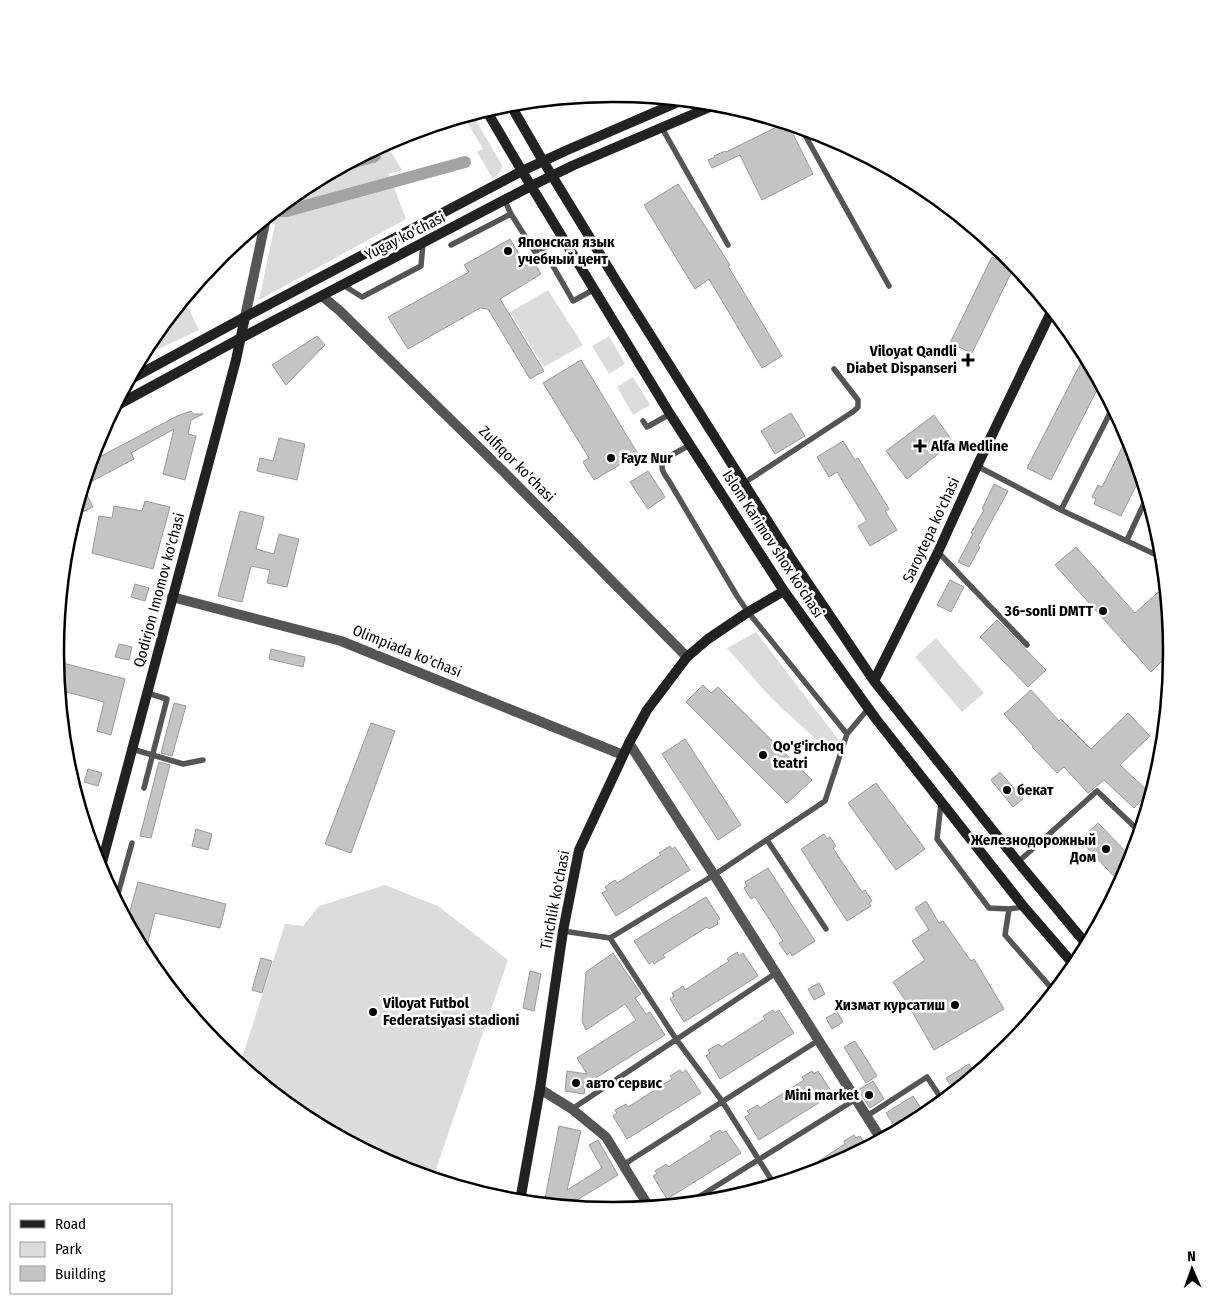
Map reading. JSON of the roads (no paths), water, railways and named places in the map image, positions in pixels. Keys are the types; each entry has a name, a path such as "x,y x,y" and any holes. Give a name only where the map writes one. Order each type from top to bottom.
{"main road":[{"name":"Yugay ko'chasi","path":"139,374 245,316 522,171 670,105"},
{"name":"Yugay ko'chasi","path":"124,402 241,338 532,186 574,165 703,110"},
{"name":"Islom Karimov shox ko'chasi","path":"514,112 617,282 791,558 874,681 1018,862 1082,939"},
{"name":"Islom Karimov shox ko'chasi","path":"490,117 670,414 784,591 868,709 1024,907 1069,959"},
{"name":"Qodirjon Imomov ko'chasi","path":"104,856 233,370 245,316"},
{"name":"Saroytepa ko'chasi","path":"874,681 938,552 1049,316"},
{"name":"Tinchlik ko'chasi","path":"521,1194 540,1089 563,931 579,850 628,743 647,710 687,657 708,639 784,591"}],"street":[{"path":"245,316 264,229"},
{"name":"Zulfiqor ko'chasi","path":"322,296 340,311 505,473 687,657"},
{"name":"Olimpiada ko'chasi","path":"172,597 341,641 623,755"},
{"path":"628,743 878,1134"},
{"path":"540,1089 572,1109 606,1137 645,1201"}],"lane":[{"path":"662,128 728,245"},
{"path":"806,137 889,286"},
{"path":"505,200 511,214 535,252 542,247 573,301 595,289"},
{"path":"452,245 511,214"},
{"path":"343,285 362,297 421,266 423,243"},
{"path":"744,483 858,407 858,400 834,370"},
{"path":"643,421 647,427 670,414"},
{"path":"1061,510 1109,414"},
{"path":"690,445 663,462 663,471 722,572 748,612 847,734"},
{"path":"977,466 1061,510 1154,554"},
{"path":"1127,540 1143,504"},
{"path":"938,552 1027,645"},
{"path":"144,788 167,699 147,694"},
{"path":"563,931 610,938 714,875 825,801 847,734 868,709"},
{"path":"132,749 182,764 203,760"},
{"path":"1018,862 1098,790 1135,827"},
{"path":"941,803 937,839 989,908 1009,909 1024,907"},
{"path":"767,840 826,929"},
{"path":"119,892 132,843"},
{"path":"1009,909 1004,935 1050,987"},
{"path":"610,938 676,1039 722,1101 770,1179"},
{"path":"572,1109 776,973"},
{"path":"623,1165 819,1040"},
{"path":"867,1116 927,1076 939,1095"},
{"path":"704,1194 856,1099"}],"waterway":[{"path":"286,211 465,162"}],"place":[{"name":"Японская язык учебный цент","path":"508,251"},
{"name":"Viloyat Qandli Diabet Dispanseri","path":"968,360"},
{"name":"Alfa Medline","path":"920,446"},
{"name":"Fayz Nur","path":"611,458"},
{"name":"36-sonli DMTT","path":"1103,611"},
{"name":"Qo'g'irchoq teatri","path":"763,755"},
{"name":"бекат","path":"1007,790"},
{"name":"Железнодорожный Дом","path":"1106,849"},
{"name":"Хизмат курсатиш","path":"955,1005"},
{"name":"Viloyat Futbol Federatsiyasi stadioni","path":"373,1012"},
{"name":"авто сервис","path":"576,1083"},
{"name":"Mini market","path":"869,1095"}]}
